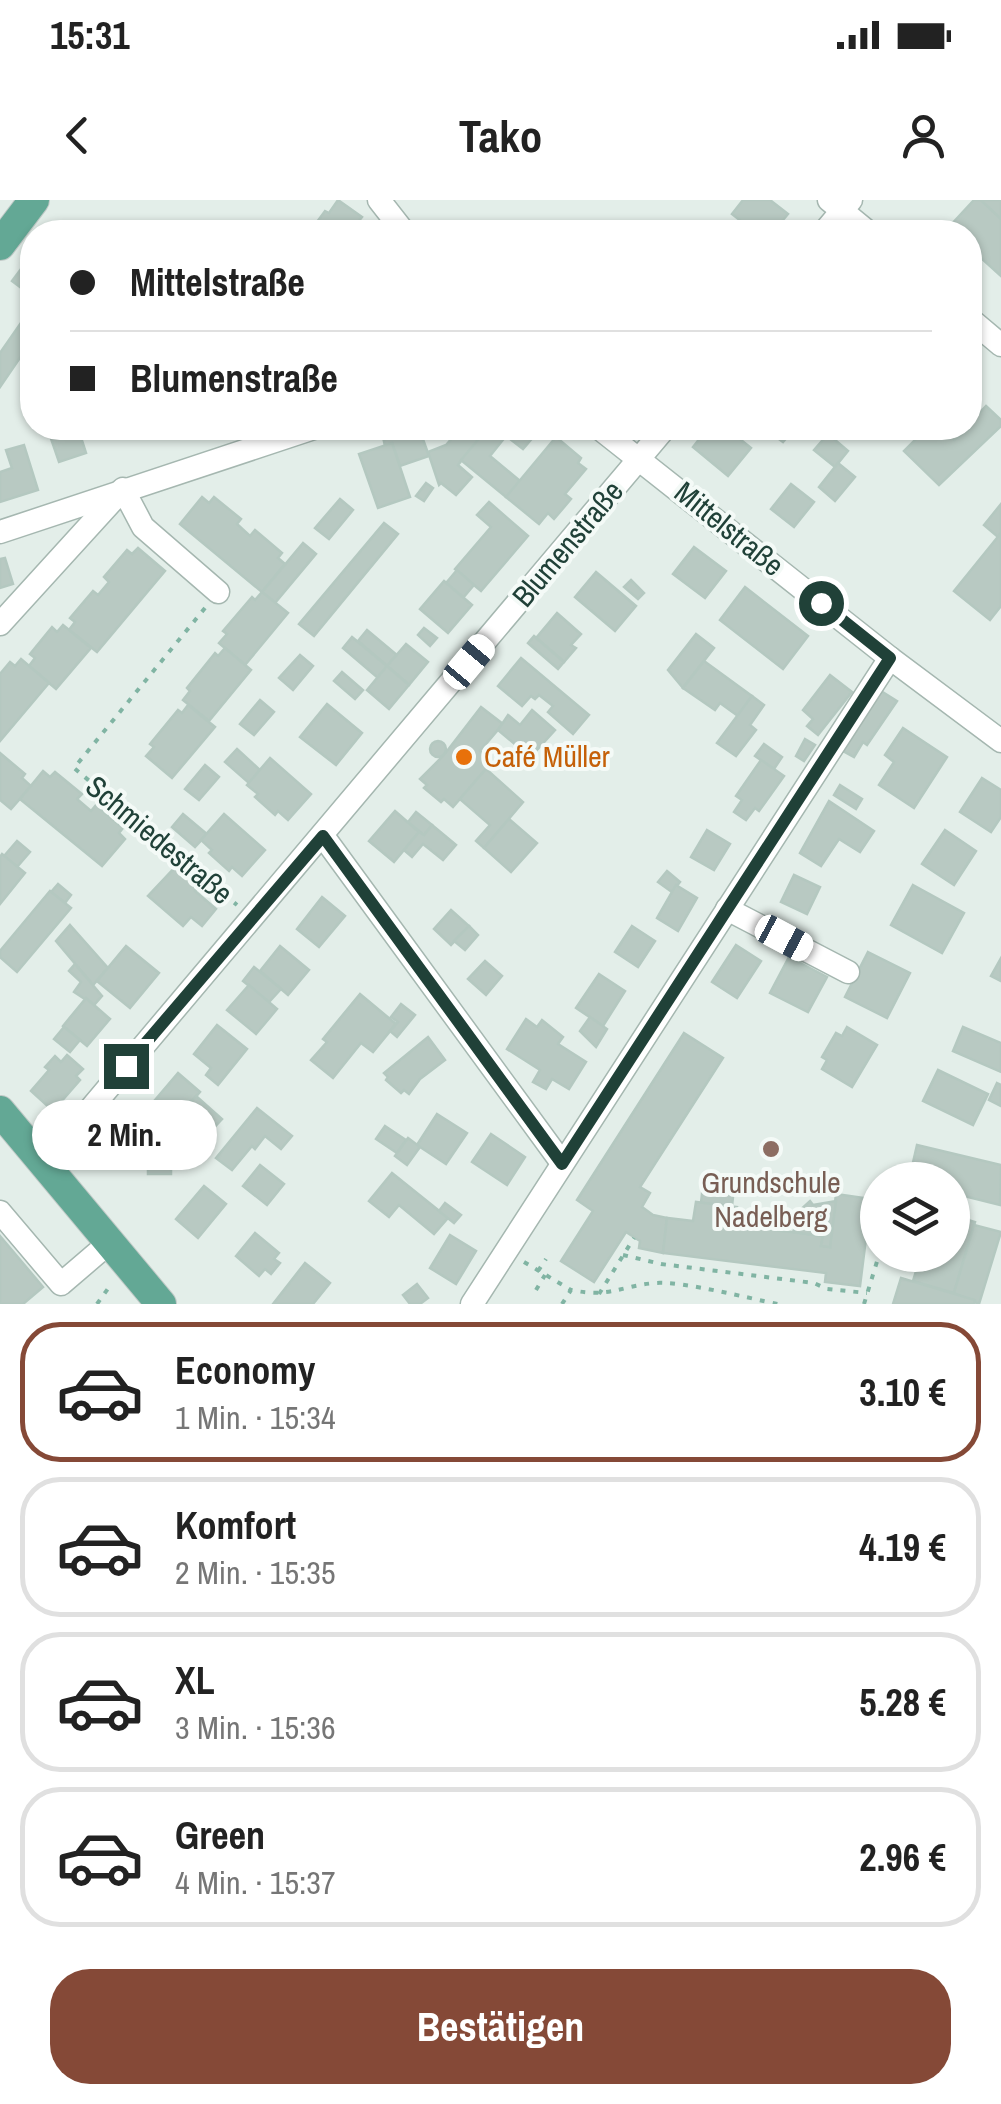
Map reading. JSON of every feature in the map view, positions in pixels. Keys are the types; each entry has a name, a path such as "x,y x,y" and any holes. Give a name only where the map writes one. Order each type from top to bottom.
{"main road":[{"path":"0,246 34,200"},
{"path":"0,1111 162,1304"}],"street":[{"path":"378,200 394,220"},
{"path":"982,329 1001,346"},
{"path":"0,532 276,440"},
{"name":"Mittelstraße","path":"615,440 1001,741"},
{"name":"Blumenstraße","path":"38,1158 76,1126 655,440"},
{"path":"123,489 143,527 218,592"},
{"path":"0,624 123,489"},
{"path":"472,1304 890,658"},
{"path":"323,836 562,1164"},
{"path":"727,909 848,972"},
{"path":"0,1212 61,1284 110,1242"}],"path":[{"name":"Schmiedestraße","path":"218,592 74,768 252,918"},
{"path":"600,1294 634,1238"},
{"path":"623,1255 661,1264 867,1293"},
{"path":"520,1259 571,1290 600,1294 658,1282 778,1304"},
{"path":"538,1270 546,1259"},
{"path":"864,1304 874,1272"},
{"path":"536,1290 545,1275"},
{"path":"562,1304 571,1290"}],"building":[{"path":"338,200 362,217 318,220 325,211 329,213"},
{"path":"743,200 770,200 788,214 783,220 740,220 732,214"},
{"path":"974,200 981,200 1001,219 1001,276 982,259 982,220 955,220"},
{"path":"981,200 1001,200 1001,219"},
{"path":"20,270 20,287 12,281"},
{"path":"20,324 20,358 0,387 0,353"},
{"path":"986,406 1001,420 1001,426 939,485 904,451 915,440 982,440 982,410"},
{"path":"51,440 82,440 86,453 59,462"},
{"path":"384,440 423,440 429,456 400,466 392,443 385,446"},
{"path":"450,440 478,440 458,465 472,477 456,495 439,485 428,452"},
{"path":"478,440 503,440 490,456 520,481 506,497 461,460"},
{"path":"511,440 531,440 523,449"},
{"path":"554,440 560,440 581,458 578,463 586,469 565,494 571,499 554,519 548,513 539,524 506,497"},
{"path":"699,440 741,440 751,448 728,476 693,447"},
{"path":"823,440 835,440 848,451 835,467 814,450"},
{"path":"392,443 410,497 378,508 359,454"},
{"path":"24,445 38,490 0,502 0,472 12,468 6,450"},
{"path":"838,463 855,477 835,501 819,487"},
{"path":"426,483 433,488 424,501 416,496"},
{"path":"791,484 814,502 794,527 771,509"},
{"path":"202,497 209,503 214,497 241,519 237,524 250,536 255,530 282,553 278,558 285,564 262,592 180,524"},
{"path":"340,499 353,510 329,539 315,528"},
{"path":"489,502 528,536 481,591 455,569 491,527 477,515"},
{"path":"1001,504 1001,533 998,537 984,525"},
{"path":"384,523 398,534 314,636 299,624"},
{"path":"1001,533 1001,606 990,620 954,591"},
{"path":"303,543 316,554 275,603 262,592"},
{"path":"694,547 726,571 705,598 673,574"},
{"path":"138,548 165,571 97,652 69,630 75,622 70,618 93,591 98,595 109,582 104,577 127,550 132,554"},
{"path":"5,558 13,584 0,588 0,559"},
{"path":"457,570 474,585 463,598 446,583"},
{"path":"596,572 636,606 615,631 575,597"},
{"path":"631,580 644,593 638,599 624,587"},
{"path":"444,581 472,605 448,633 420,609"},
{"path":"745,587 808,636 783,669 720,620"},
{"path":"262,592 288,613 245,665 219,643 227,634 223,631 252,597 255,600"},
{"path":"557,613 581,634 564,662 536,638"},
{"path":"63,625 91,648 56,689 29,666 35,658 30,654 52,627 57,632"},
{"path":"424,628 437,638 430,646 418,635"},
{"path":"367,630 397,655 387,666 358,641"},
{"path":"696,634 714,648 683,688 668,670"},
{"path":"534,636 564,662 558,669 528,643"},
{"path":"352,637 387,666 378,678 343,648"},
{"path":"406,644 428,662 409,685 387,666"},
{"path":"225,648 251,670 209,721 183,700 190,691 187,688 215,653 218,656"},
{"path":"300,655 313,666 293,690 279,678"},
{"path":"521,658 589,715 573,734 548,712 553,706 539,695 535,699 531,696 522,706 498,686"},
{"path":"21,659 49,683 0,741 0,674 10,662 15,666"},
{"path":"704,661 752,696 738,716 720,703 715,710 683,688"},
{"path":"387,666 409,685 389,709 367,690"},
{"path":"342,672 363,690 355,699 334,681"},
{"path":"830,675 852,692 818,735 807,726 813,719 803,710"},
{"path":"881,691 897,701 867,745 863,742 854,757 843,751"},
{"path":"752,696 764,705 750,725 756,730 736,756 717,743"},
{"path":"260,700 274,712 254,735 240,724"},
{"path":"327,704 362,733 336,765 300,737"},
{"path":"188,705 215,727 172,778 146,756 154,747 150,744 178,710 182,713"},
{"name":"Café Müller","path":"481,707 503,724 480,751 492,762 453,807 424,788 427,785 420,779"},
{"path":"532,710 555,730 536,751 528,744 523,751 498,730 508,715 520,725"},
{"path":"903,728 947,757 914,808 879,785 894,762 885,755"},
{"path":"805,739 815,745 804,761 796,756"},
{"path":"438,741 446,749 438,757 430,749"},
{"path":"764,744 782,757 774,769 755,756"},
{"path":"237,749 260,770 249,783 225,762"},
{"path":"0,753 25,774 22,778 31,786 11,809 0,800"},
{"path":"270,758 311,794 288,820 278,811 275,815 247,785"},
{"path":"761,760 784,776 759,811 755,808 746,820 734,812 742,800 736,796"},
{"path":"205,765 219,777 199,800 185,789"},
{"path":"486,769 523,802 484,848 476,841 490,825 460,799"},
{"path":"43,771 50,777 55,772 82,794 77,799 91,811 96,805 123,828 119,833 125,839 102,866 20,799"},
{"path":"982,778 1001,790 1001,817 991,832 960,812"},
{"path":"840,785 862,799 856,809 834,795"},
{"path":"829,801 874,831 860,852 839,839 821,866 800,853"},
{"path":"395,811 419,832 394,862 369,841"},
{"path":"416,812 432,825 424,835 408,822"},
{"path":"183,814 207,834 195,847 172,827"},
{"path":"224,814 265,850 242,876 232,867 229,871 201,840"},
{"path":"509,819 537,843 511,872 484,848"},
{"path":"432,825 456,845 443,860 423,844 412,857 404,850 419,832 424,835"},
{"path":"707,830 730,844 714,870 691,857"},
{"path":"945,830 976,851 954,885 922,864"},
{"path":"17,841 30,852 17,867 4,856"},
{"path":"2,854 25,873 0,904 0,857"},
{"path":"180,862 203,882 195,891 216,909 202,926 191,917 183,926 148,896"},
{"path":"667,871 680,882 672,892 658,882"},
{"path":"794,875 820,887 807,914 781,902"},
{"path":"58,884 71,895 65,903 51,892"},
{"path":"676,885 697,898 678,931 657,918"},
{"path":"913,885 964,913 942,953 891,925"},
{"path":"50,891 71,908 17,972 0,957 0,951"},
{"path":"322,897 345,916 319,947 297,929"},
{"path":"451,910 469,926 451,945 434,929"},
{"path":"70,925 108,968 93,985 56,941"},
{"path":"469,926 478,935 465,950 454,941"},
{"path":"632,926 655,941 638,967 615,952"},
{"path":"736,945 761,961 737,998 712,982"},
{"path":"126,946 159,973 130,1008 97,981"},
{"path":"280,946 309,970 288,995 260,971"},
{"path":"868,952 910,973 887,1018 845,997"},
{"path":"789,957 827,977 808,1012 770,993"},
{"path":"1001,958 1001,981 991,976"},
{"path":"485,961 502,976 486,995 468,979"},
{"path":"75,964 102,996 94,1005 74,992 81,982 69,971"},
{"path":"254,967 281,989 269,1002 243,981"},
{"path":"599,974 625,991 603,1026 576,1008"},
{"path":"249,985 277,1009 256,1034 227,1010"},
{"path":"360,994 396,1024 373,1052 361,1043 333,1078 311,1060"},
{"path":"86,998 110,1019 87,1046 63,1026"},
{"path":"401,1004 415,1015 397,1037 390,1031 398,1022 391,1017"},
{"path":"590,1017 607,1029 596,1047 580,1031"},
{"path":"526,1019 537,1027 542,1020 563,1037 558,1044 586,1062 569,1089 552,1079 546,1089 533,1082 540,1070 507,1049"},
{"path":"217,1025 247,1049 218,1085 206,1075 211,1068 194,1054"},
{"path":"64,1027 80,1040 70,1052 54,1039"},
{"path":"847,1027 877,1045 852,1087 822,1069 827,1060 822,1057 836,1033 842,1036"},
{"path":"963,1027 1001,1043 1001,1072 953,1051"},
{"path":"684,1033 723,1058 640,1187 650,1193 642,1207 667,1218 663,1253 639,1248 640,1241 626,1232 594,1282 561,1261 593,1211 577,1200"},
{"path":"428,1037 445,1060 420,1079 409,1094 404,1090 401,1093 386,1080 384,1073"},
{"path":"67,1055 83,1069 76,1076 80,1080 53,1111 31,1091 55,1056 61,1062"},
{"path":"938,1070 988,1094 973,1125 923,1101"},
{"path":"178,1073 200,1092 171,1126 149,1107"},
{"path":"997,1083 1001,1085 1001,1106 989,1100"},
{"path":"196,1096 222,1119 208,1134 182,1112"},
{"path":"257,1108 292,1136 281,1149 265,1136 232,1170 216,1158"},
{"path":"437,1114 467,1133 446,1164 417,1145"},
{"path":"385,1126 406,1140 397,1153 376,1139"},
{"path":"124,1128 147,1128 171,1149 171,1174 148,1174 148,1167 99,1167 99,1143 123,1143"},
{"path":"491,1134 525,1157 507,1185 472,1162"},
{"path":"408,1138 420,1147 407,1165 395,1156"},
{"path":"917,1145 1001,1165 1000,1205 970,1198 970,1162 913,1162"},
{"path":"260,1165 284,1184 267,1205 243,1186"},
{"path":"392,1173 448,1218 434,1234 399,1205 389,1217 369,1201"},
{"path":"703,1185 734,1188 732,1206 701,1203"},
{"path":"204,1186 226,1204 198,1238 176,1219"},
{"path":"836,1194 860,1197 860,1286 825,1282 826,1273 663,1253 667,1218 693,1221 696,1202 737,1207 735,1225 823,1236 821,1246 830,1247"},
{"path":"810,1201 813,1205 836,1201 830,1247 821,1246 823,1236 793,1232 801,1215 797,1213"},
{"path":"445,1203 461,1215 454,1223 439,1211"},
{"path":"974,1225 1001,1232 979,1304 954,1293 960,1272 970,1272"},
{"path":"255,1233 279,1253 274,1259 280,1263 271,1274 265,1269 259,1276 236,1256"},
{"path":"450,1235 476,1251 456,1284 430,1268"},
{"path":"0,1236 43,1287 23,1304 0,1304"},
{"path":"305,1263 330,1283 313,1304 273,1304"},
{"path":"916,1272 960,1272 954,1293 913,1281"},
{"path":"901,1278 975,1300 974,1304 893,1304"},
{"path":"417,1284 428,1298 420,1304 410,1304 403,1295"}],"place":[{"name":"Café Müller","path":"464,757"},
{"name":"Grundschule Nadelberg","path":"771,1149"}],"route":[{"path":"126,1066 323,836 562,1164 890,658 821,603"}]}
